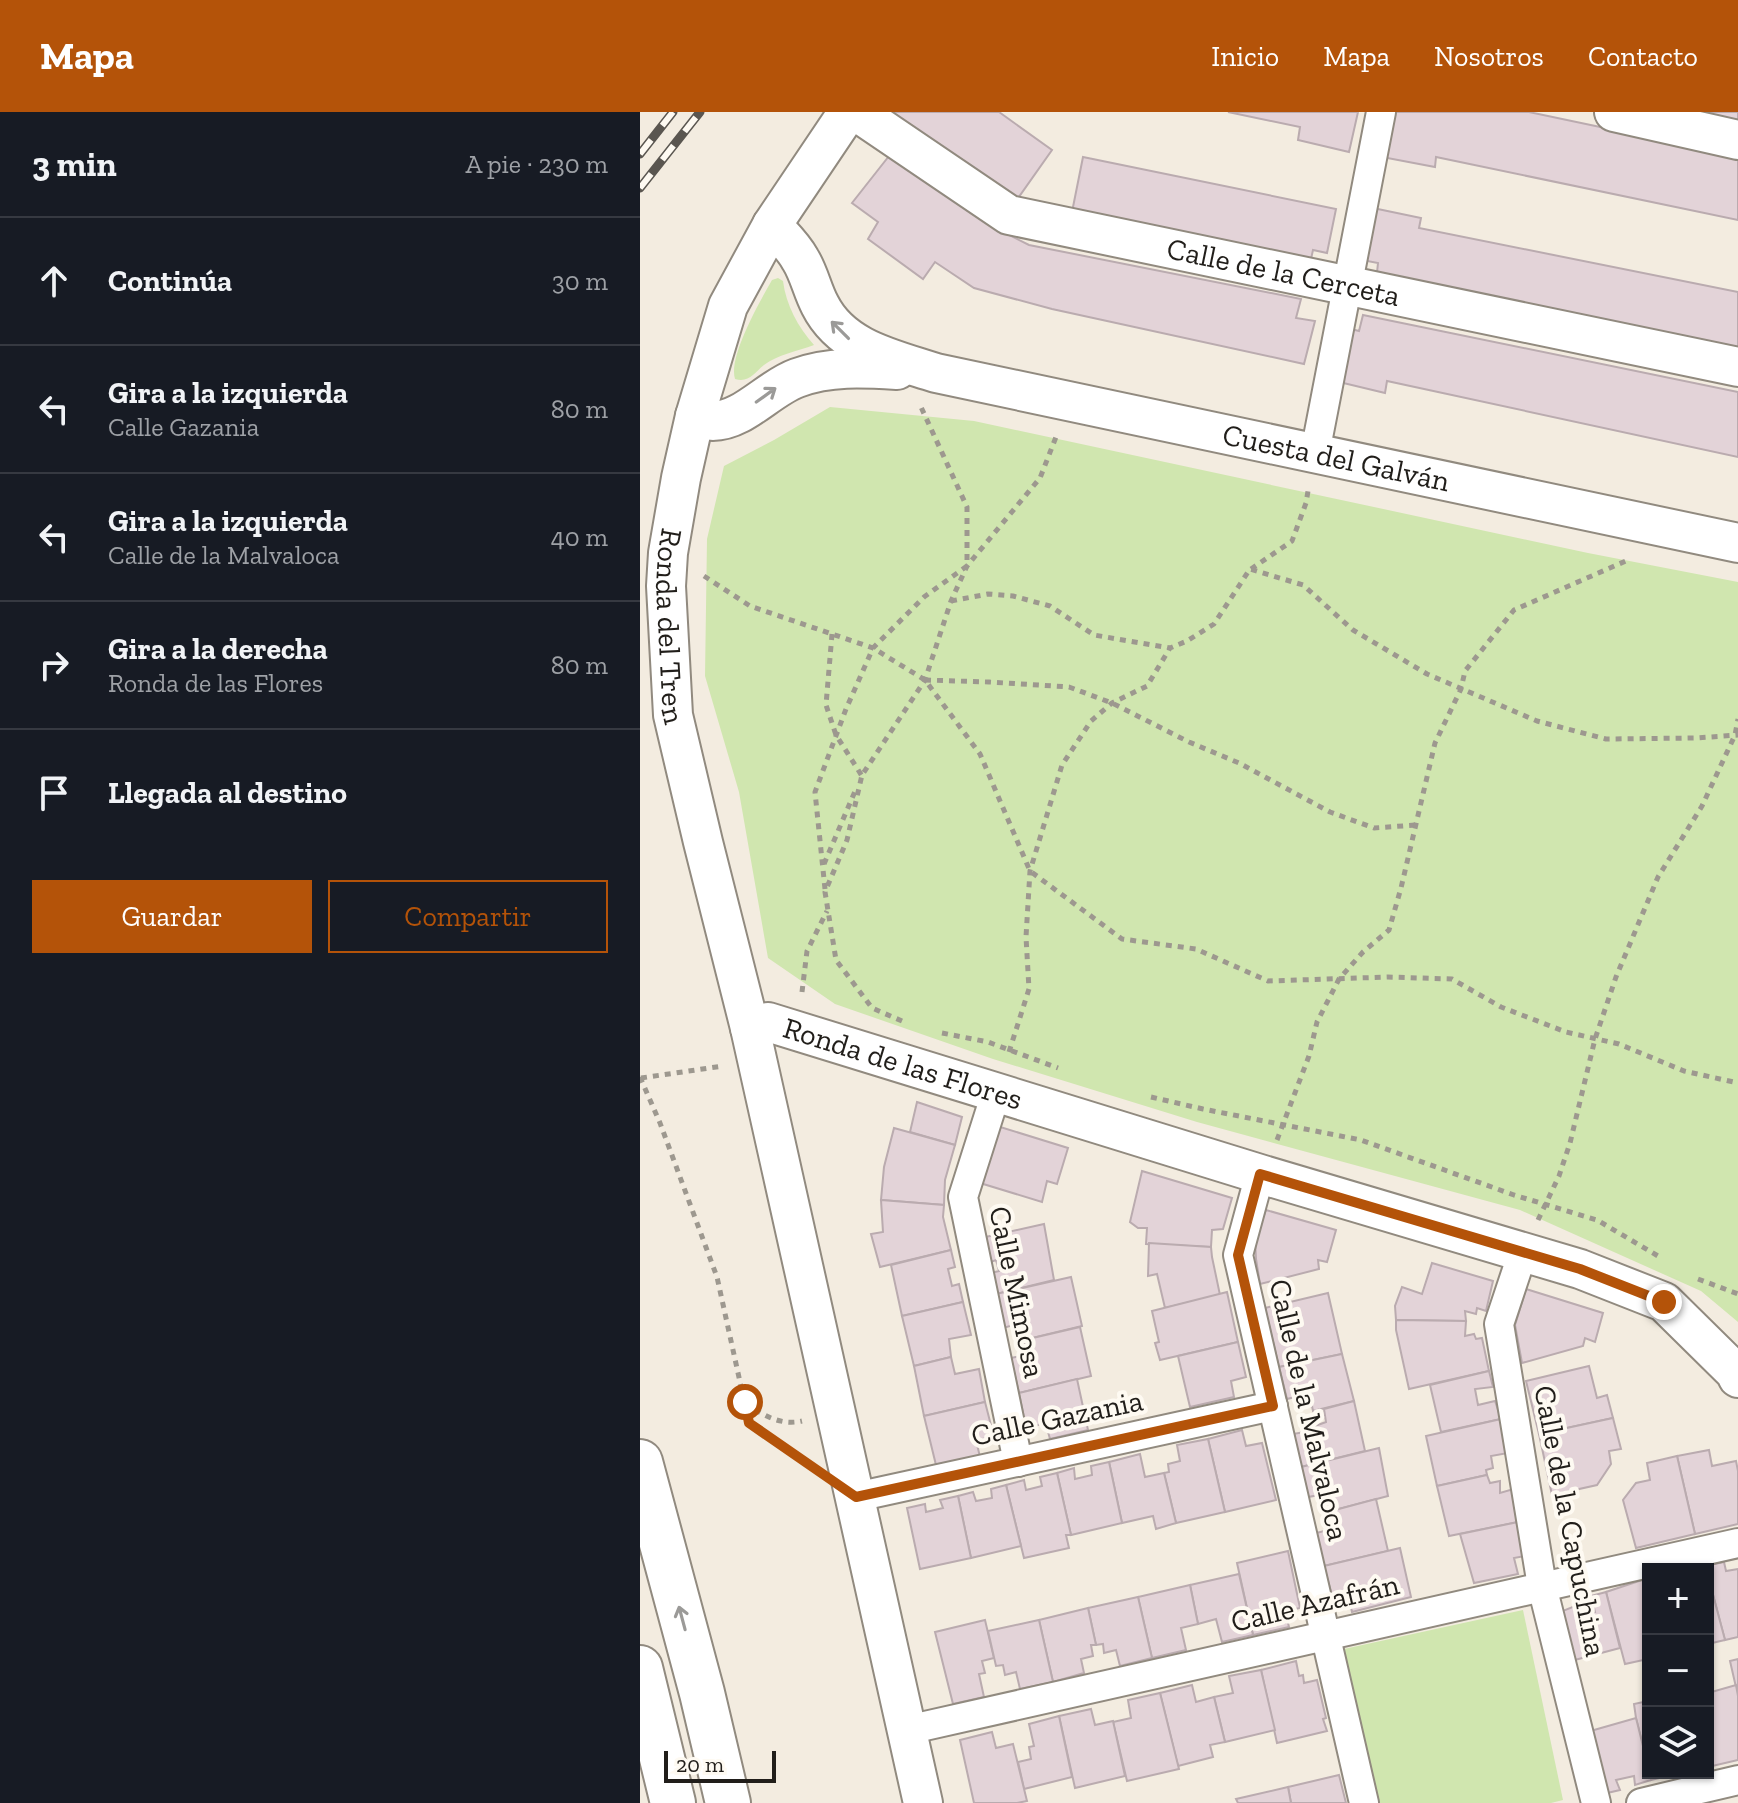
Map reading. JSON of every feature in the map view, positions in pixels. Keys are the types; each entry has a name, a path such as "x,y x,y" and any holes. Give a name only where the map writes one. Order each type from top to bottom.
{"highway":[{"path":"640,1462 728,1803"},
{"path":"640,1668 673,1803"},
{"path":"702,1693 756,1803"}],"street":[{"name":"Ronda del Tren","path":"754,1045 673,715 666,586 668,553 695,416 728,306 772,225 848,112"},
{"name":"Calle de la Cerceta","path":"857,112 1009,215 1738,367"},
{"path":"1315,453 1381,112"},
{"path":"1614,112 1738,140"},
{"name":"Cuesta del Galván","path":"772,225 801,260 820,306 834,325 851,340 919,372"},
{"name":"Cuesta del Galván","path":"695,416 713,421 732,416 779,386 824,370 849,368 919,372 1066,400 1738,543"},
{"name":"Ronda de las Flores","path":"923,1803 754,1045 768,1022 1580,1269 1664,1302 1738,1378"},
{"name":"Calle Mimosa","path":"996,1093 963,1197 1018,1462"},
{"name":"Calle de la Malvaloca","path":"1260,1174 1238,1255 1364,1803"},
{"name":"Calle de la Capuchina","path":"1523,1252 1499,1324 1542,1586 1596,1803"},
{"name":"Calle Gazania","path":"856,1497 1273,1406"},
{"name":"Calle Azafrán","path":"907,1730 1738,1543"},
{"path":"1641,1803 1738,1780"}],"path":[{"path":"823,868 862,775 925,680 951,601 967,566 967,507 936,437 919,372"},
{"path":"906,1023 872,1008 836,960 827,910 815,792 873,648 924,597 967,566 1040,478 1053,448 1066,400"},
{"path":"951,601 988,594 1013,596 1050,606 1094,635 1170,648 1214,624 1250,569 1292,541 1306,503 1315,453"},
{"path":"668,553 750,606 873,648 925,680 980,754 1030,871 1122,939 1196,949 1268,981 1388,977 1452,979 1501,1007 1566,1032 1619,1044 1684,1071 1738,1083"},
{"path":"1260,1174 1284,1125 1309,1056 1317,1022 1339,979 1363,952 1389,930 1435,743 1461,689 1465,671 1514,610 1631,558"},
{"path":"1250,569 1303,585 1353,630 1427,674 1537,721 1606,739 1736,735"},
{"path":"825,892 847,840 862,775 836,735 826,705 832,634"},
{"path":"996,1093 1029,989 1026,937 1030,871 1062,765 1091,721 1112,703 1147,686 1170,648"},
{"path":"925,680 1069,687 1112,703 1239,763 1330,812 1374,828 1416,825"},
{"path":"1523,1252 1559,1176 1595,1039 1616,977 1658,877 1702,806 1736,735 1738,719"},
{"path":"797,1031 807,951 827,910"},
{"path":"931,1031 988,1042 1068,1072"},
{"path":"754,1045 640,1077 717,1277 749,1423 856,1497"},
{"path":"1143,1095 1361,1140 1597,1220 1663,1259"},
{"path":"1690,1274 1738,1294"},
{"path":"745,1402 764,1416 796,1423 816,1418 834,1402"}],"green space":[{"path":"778,278 783,281 794,315 814,345 775,358 748,378 735,379 736,357 746,329 772,280"},
{"path":"830,407 974,421 1588,553 1738,582 1738,1322 1701,1291 1520,1210 1197,1122 993,1059 835,1004 768,958 739,792 705,676 707,539 724,466"},
{"path":"1523,1610 1563,1800 1551,1803 1377,1803 1344,1649"}],"building":[{"path":"888,112 999,112 1052,150 1016,201"},
{"path":"1228,112 1358,112 1349,152 1298,140 1300,127"},
{"path":"1391,112 1529,112 1738,156 1738,220 1436,157 1435,167 1382,157"},
{"path":"1695,112 1738,112 1738,121"},
{"path":"889,156 993,227 1029,245 1301,299 1296,318 1315,321 1304,364 1052,309 974,288 935,262 923,279 868,239 878,222 852,203"},
{"path":"1083,157 1336,209 1327,253 1313,250 1309,268 1071,217"},
{"path":"1373,208 1421,218 1419,228 1738,292 1738,356 1376,282 1378,263 1362,260"},
{"path":"1363,315 1738,392 1738,457 1387,381 1385,393 1335,381 1347,328 1359,331"},
{"path":"917,1102 962,1117 955,1145 910,1132"},
{"path":"997,1126 1068,1148 1057,1184 1047,1181 1042,1202 980,1183"},
{"path":"894,1128 955,1145 945,1180 944,1205 881,1200 884,1167"},
{"path":"1142,1171 1232,1198 1223,1229 1212,1230 1211,1247 1146,1244 1147,1228 1138,1228 1130,1222"},
{"path":"881,1200 944,1205 943,1217 951,1250 880,1267 871,1234 883,1232"},
{"path":"1266,1210 1336,1230 1327,1262 1318,1260 1319,1269 1260,1284 1255,1240"},
{"path":"1044,1224 1054,1280 996,1294 991,1273 999,1271 996,1260 988,1263 981,1238"},
{"path":"1149,1243 1211,1247 1220,1295 1165,1308 1157,1274 1148,1276"},
{"path":"951,1250 955,1267 948,1269 952,1286 959,1284 963,1302 902,1316 891,1265"},
{"path":"1432,1263 1493,1281 1486,1311 1477,1308 1476,1314 1465,1311 1466,1321 1396,1320 1395,1306 1402,1287 1422,1294"},
{"path":"1071,1277 1082,1326 1024,1340 1021,1323 1003,1328 996,1294"},
{"path":"1526,1289 1603,1313 1595,1342 1585,1338 1583,1346 1522,1363 1515,1325"},
{"path":"1227,1292 1238,1342 1160,1360 1152,1311"},
{"path":"1328,1293 1342,1354 1279,1367 1265,1308"},
{"path":"963,1302 971,1335 949,1339 951,1357 914,1366 902,1316"},
{"path":"1396,1320 1466,1321 1465,1336 1474,1334 1476,1339 1482,1338 1489,1371 1409,1389"},
{"path":"1080,1327 1091,1376 1019,1393 1011,1358 1026,1355 1024,1340"},
{"path":"1238,1342 1246,1377 1231,1381 1234,1397 1190,1407 1178,1356"},
{"path":"1342,1354 1354,1401 1313,1411 1312,1406 1303,1407 1299,1396 1287,1399 1279,1367"},
{"path":"951,1357 955,1374 979,1369 985,1402 924,1416 914,1366"},
{"path":"1589,1366 1597,1398 1607,1395 1613,1418 1539,1434 1526,1381"},
{"path":"1489,1371 1493,1387 1475,1389 1478,1405 1495,1401 1501,1419 1441,1432 1430,1385"},
{"path":"1077,1379 1088,1430 1050,1439 1047,1428 1044,1429 1042,1424 1026,1428 1019,1393"},
{"path":"1354,1401 1365,1451 1301,1467 1293,1434 1316,1430 1315,1426 1326,1422 1324,1409"},
{"path":"985,1402 994,1437 976,1440 980,1457 936,1465 924,1416"},
{"path":"1613,1418 1621,1449 1609,1451 1611,1464 1597,1485 1552,1495 1539,1434"},
{"path":"1501,1419 1508,1453 1491,1456 1493,1468 1486,1470 1487,1475 1437,1486 1426,1436"},
{"path":"1242,1430 1246,1446 1262,1443 1276,1500 1225,1512 1208,1439"},
{"path":"1208,1439 1225,1512 1176,1523 1164,1473 1169,1472 1168,1464 1180,1461 1177,1445"},
{"path":"1379,1448 1388,1496 1335,1510 1332,1504 1326,1504 1325,1494 1308,1497 1301,1467"},
{"path":"1709,1450 1712,1466 1736,1461 1738,1524 1695,1534 1677,1456"},
{"path":"1140,1454 1145,1477 1164,1473 1176,1523 1156,1529 1153,1516 1122,1523 1109,1462"},
{"path":"1677,1456 1695,1534 1636,1548 1623,1500 1636,1483 1650,1480 1647,1463"},
{"path":"1109,1462 1122,1523 1071,1535 1057,1473 1074,1468 1075,1479 1092,1475 1091,1466"},
{"path":"1057,1473 1071,1535 1066,1535 1069,1548 1024,1558 1006,1485 1024,1480 1026,1490 1042,1486 1040,1477"},
{"path":"1487,1475 1490,1483 1500,1481 1500,1493 1517,1488 1523,1521 1449,1536 1437,1486"},
{"path":"1006,1485 1021,1546 971,1558 958,1496 973,1492 976,1501 992,1498 991,1489"},
{"path":"958,1496 971,1558 920,1569 907,1508 925,1504 926,1512 943,1508 940,1500"},
{"path":"1376,1499 1388,1551 1324,1566 1316,1533 1333,1529 1331,1517 1336,1516 1335,1510"},
{"path":"1523,1521 1530,1555 1514,1558 1518,1574 1474,1583 1460,1534"},
{"path":"1400,1548 1411,1597 1352,1612 1348,1595 1333,1599 1324,1566"},
{"path":"1288,1551 1300,1608 1285,1611 1289,1627 1253,1635 1237,1563"},
{"path":"1724,1562 1726,1571 1738,1569 1738,1637 1725,1640 1714,1599 1714,1564"},
{"path":"1239,1574 1253,1635 1222,1642 1216,1619 1198,1624 1190,1585"},
{"path":"1642,1580 1642,1660 1625,1664 1606,1592"},
{"path":"1190,1585 1198,1624 1181,1628 1186,1650 1152,1658 1138,1597"},
{"path":"1606,1592 1620,1648 1571,1661 1560,1612 1575,1606 1578,1616 1595,1612 1591,1596"},
{"path":"1138,1597 1152,1658 1120,1666 1116,1650 1104,1653 1103,1644 1096,1645 1088,1608"},
{"path":"1714,1599 1725,1640 1714,1643"},
{"path":"1088,1608 1096,1645 1091,1645 1093,1656 1081,1659 1084,1673 1053,1682 1039,1620"},
{"path":"985,1620 994,1658 982,1661 985,1673 979,1674 984,1697 953,1704 935,1632"},
{"path":"1039,1620 1053,1682 1020,1689 1016,1672 1005,1675 1003,1665 996,1666 988,1631"},
{"path":"1738,1659 1738,1696 1730,1661"},
{"path":"1296,1661 1304,1683 1317,1680 1327,1731 1277,1743 1261,1670"},
{"path":"1261,1670 1275,1730 1225,1742 1214,1697 1233,1693 1229,1676"},
{"path":"1192,1685 1196,1702 1214,1697 1225,1742 1210,1745 1213,1757 1178,1766 1160,1693"},
{"path":"1736,1685 1738,1760 1714,1766 1714,1707 1714,1691"},
{"path":"1160,1693 1179,1769 1127,1781 1113,1722 1131,1718 1128,1700"},
{"path":"1642,1702 1642,1742 1636,1718 1634,1704"},
{"path":"1091,1709 1095,1725 1113,1721 1125,1776 1075,1788 1059,1716"},
{"path":"1059,1716 1072,1777 1024,1789 1018,1762 1031,1759 1029,1747 1034,1746 1029,1724"},
{"path":"1636,1718 1642,1742 1642,1779 1651,1780 1635,1785 1634,1776 1616,1780 1620,1790 1603,1794 1587,1732"},
{"path":"992,1732 996,1748 1013,1744 1027,1801 974,1803 960,1740"},
{"path":"1339,1775 1346,1803 1291,1803 1288,1787"},
{"path":"1288,1787 1291,1803 1238,1803 1236,1799"}],"railway":[{"path":"640,154 673,112"},
{"path":"640,188 700,112"}],"route":[{"path":"745,1402 749,1423 856,1497 1273,1406 1238,1255 1260,1174 1580,1269 1664,1302"}]}
